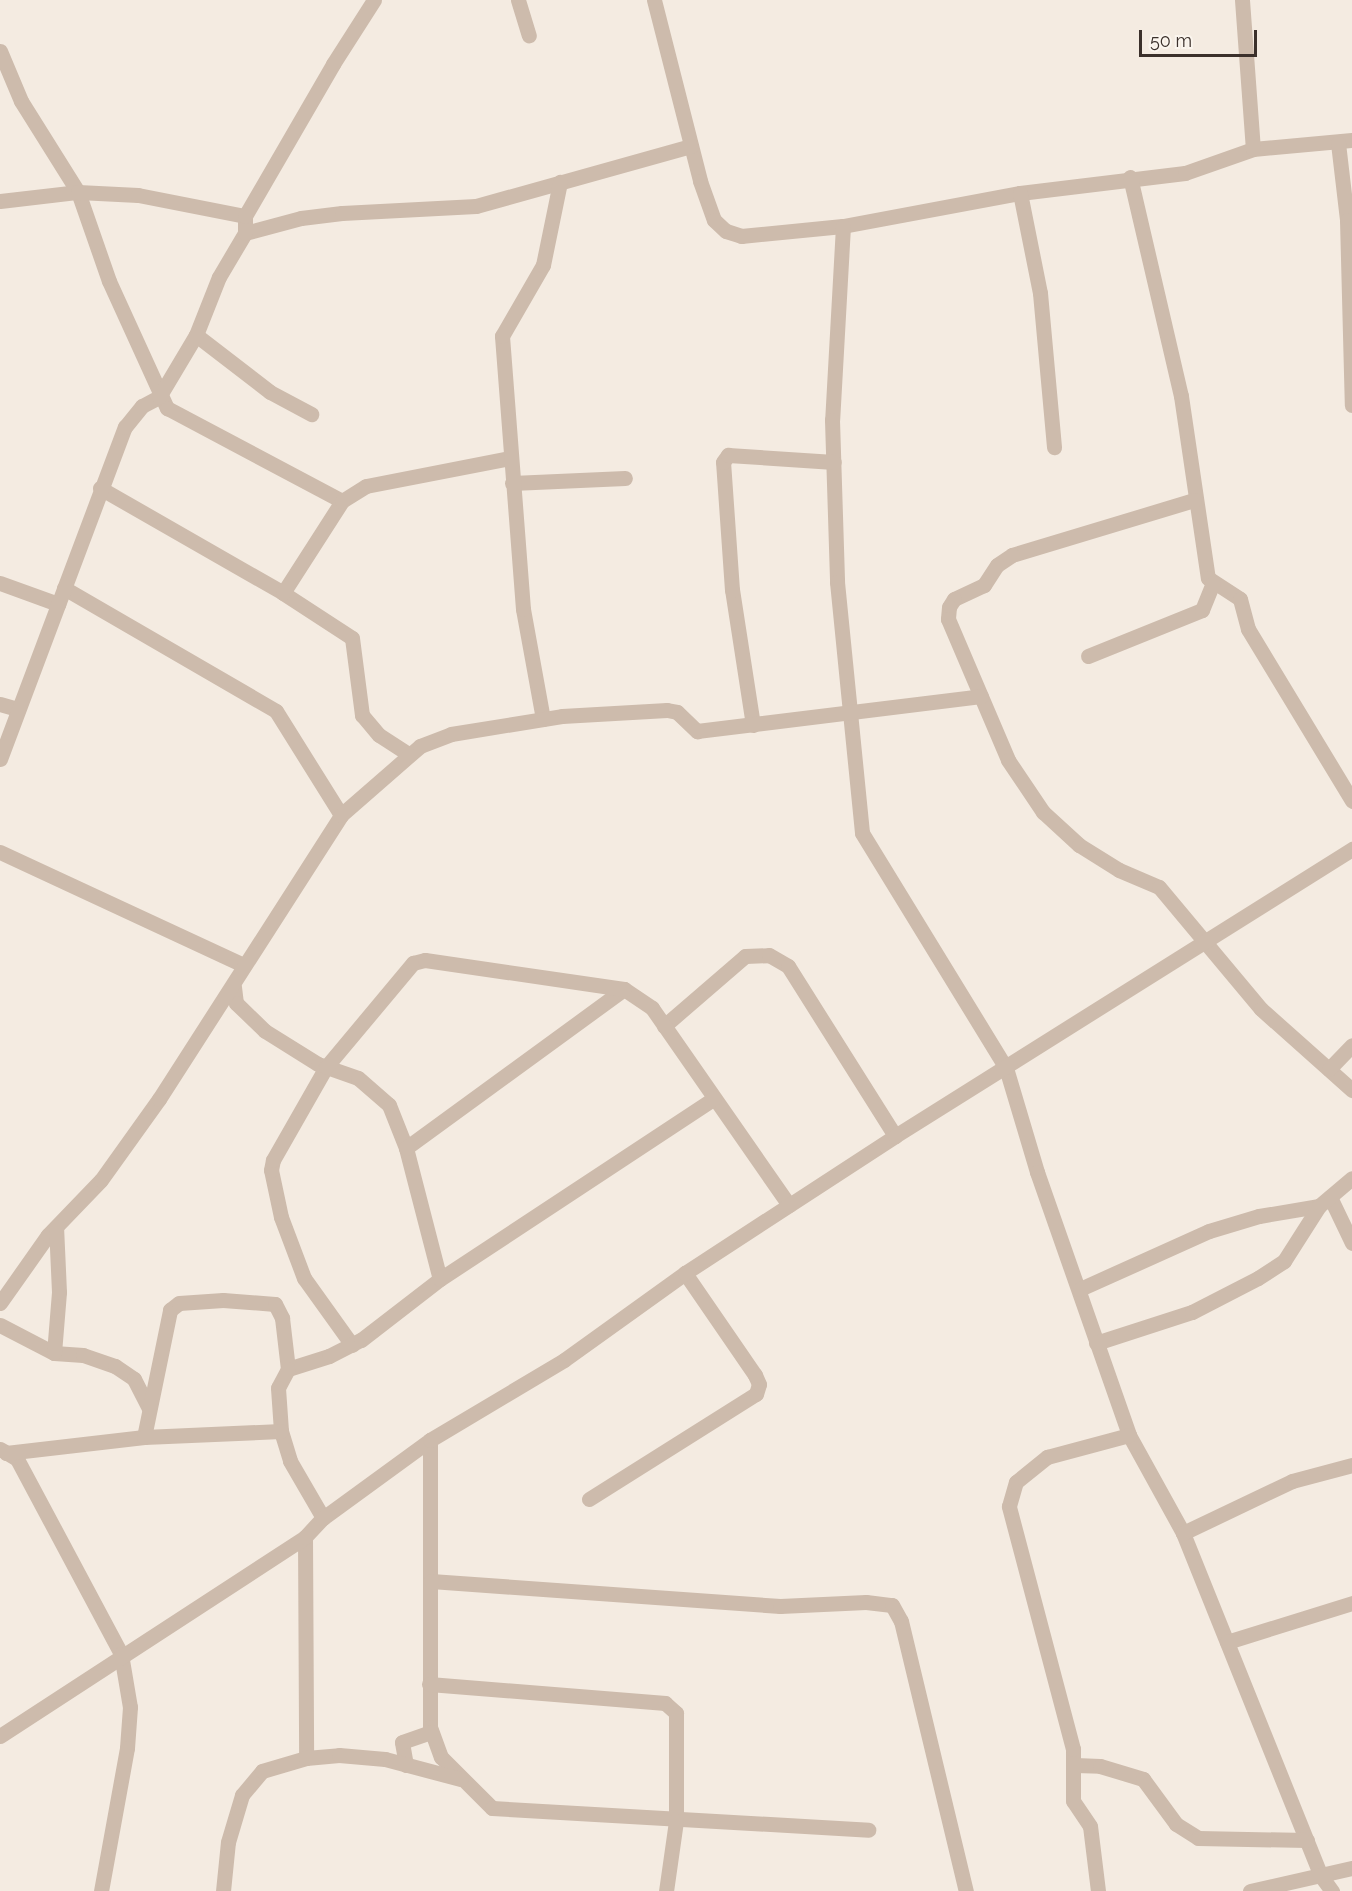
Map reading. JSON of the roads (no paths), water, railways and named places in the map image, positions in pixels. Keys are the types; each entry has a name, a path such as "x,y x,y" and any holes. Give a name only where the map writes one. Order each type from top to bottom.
{"street":[{"path":"0,759 100,488 125,427 142,406 159,397 196,335 219,277 245,232 245,216 333,64 374,0"},
{"path":"518,0 529,35"},
{"path":"654,0 691,146 714,220 726,231 741,236 843,226 1020,193 1130,177 1185,173 1252,149 1345,141 1352,405"},
{"path":"1242,0 1252,149"},
{"path":"0,51 21,101 78,192 108,280 159,397 173,412 342,501"},
{"path":"245,232 301,218 342,213 476,206 691,146"},
{"path":"1130,177 1180,396 1206,571 1213,583 1240,599 1248,629 1352,801"},
{"path":"543,719 522,609 503,330 543,265 560,182"},
{"path":"0,201 78,192 138,195 245,216"},
{"path":"1020,193 1040,293 1054,447"},
{"path":"843,226 834,462 837,582 862,832 1006,1068 1037,1172 1080,1289 1096,1343 1129,1436 1184,1533 1321,1876 1332,1891"},
{"path":"196,335 270,392 311,414"},
{"path":"753,725 732,590 723,462 728,455 834,462"},
{"path":"283,593 342,501 382,481 510,458"},
{"path":"512,483 625,478"},
{"path":"100,488 283,593 352,639 362,715 379,735 408,754"},
{"path":"1194,500 1012,555 998,565 984,585 954,599 948,618 1008,760 1043,812 1089,851 1119,870 1159,887 1261,1009 1352,1090"},
{"path":"1088,656 1202,610 1213,583"},
{"path":"0,584 58,604"},
{"path":"64,588 276,711 341,815"},
{"path":"0,1303 56,1227 101,1180 234,987 243,965 341,815 408,754 451,734 543,719 667,710 677,712 697,731 981,696"},
{"path":"0,704 18,709"},
{"path":"3,1729 305,1537 323,1518 430,1440 564,1360 685,1273 789,1205 1352,849"},
{"path":"0,852 243,965"},
{"path":"664,1026 745,956 769,955 788,966 895,1136"},
{"path":"352,1345 304,1278 281,1217 271,1170 273,1160 297,1124 326,1067 413,963 425,960 624,989 652,1008 789,1205"},
{"path":"234,987 236,1003 246,1015 326,1067 358,1078 375,1089 389,1105 406,1148 440,1280"},
{"path":"406,1148 624,989"},
{"path":"1329,1069 1352,1045"},
{"path":"288,1369 352,1345 440,1280 714,1098"},
{"path":"1096,1343 1192,1312 1284,1261 1325,1202 1352,1178"},
{"path":"1080,1289 1209,1231 1259,1216 1325,1202"},
{"path":"1325,1202 1352,1243"},
{"path":"54,1353 59,1292 56,1227"},
{"path":"589,1499 756,1394 759,1384 755,1375 685,1273"},
{"path":"144,1437 165,1320 179,1303 223,1300 275,1304 282,1318 288,1369 278,1388 281,1431 290,1461 323,1518"},
{"path":"0,1325 54,1353 83,1355 126,1373 134,1379 149,1408"},
{"path":"3,1451 144,1437 281,1431"},
{"path":"1098,1891 1090,1826 1073,1802 1075,1765 1009,1506 1016,1482 1047,1457 1129,1436"},
{"path":"430,1440 429,1684 431,1732 441,1757 460,1779 492,1808 676,1821 868,1830"},
{"path":"3,1451 17,1459 121,1654 130,1707 128,1748 101,1891"},
{"path":"1184,1533 1292,1481 1352,1465"},
{"path":"305,1537 306,1758"},
{"path":"431,1581 780,1606 866,1602 892,1605 900,1621 966,1891"},
{"path":"1227,1642 1352,1603"},
{"path":"429,1684 665,1703 676,1713 676,1821 666,1891"},
{"path":"406,1765 402,1742 431,1732"},
{"path":"223,1891 228,1842 243,1795 262,1770 306,1758 339,1755 385,1759 460,1779"},
{"path":"1075,1765 1100,1766 1143,1779 1176,1824 1198,1838 1307,1840"},
{"path":"1250,1891 1352,1868"}]}
